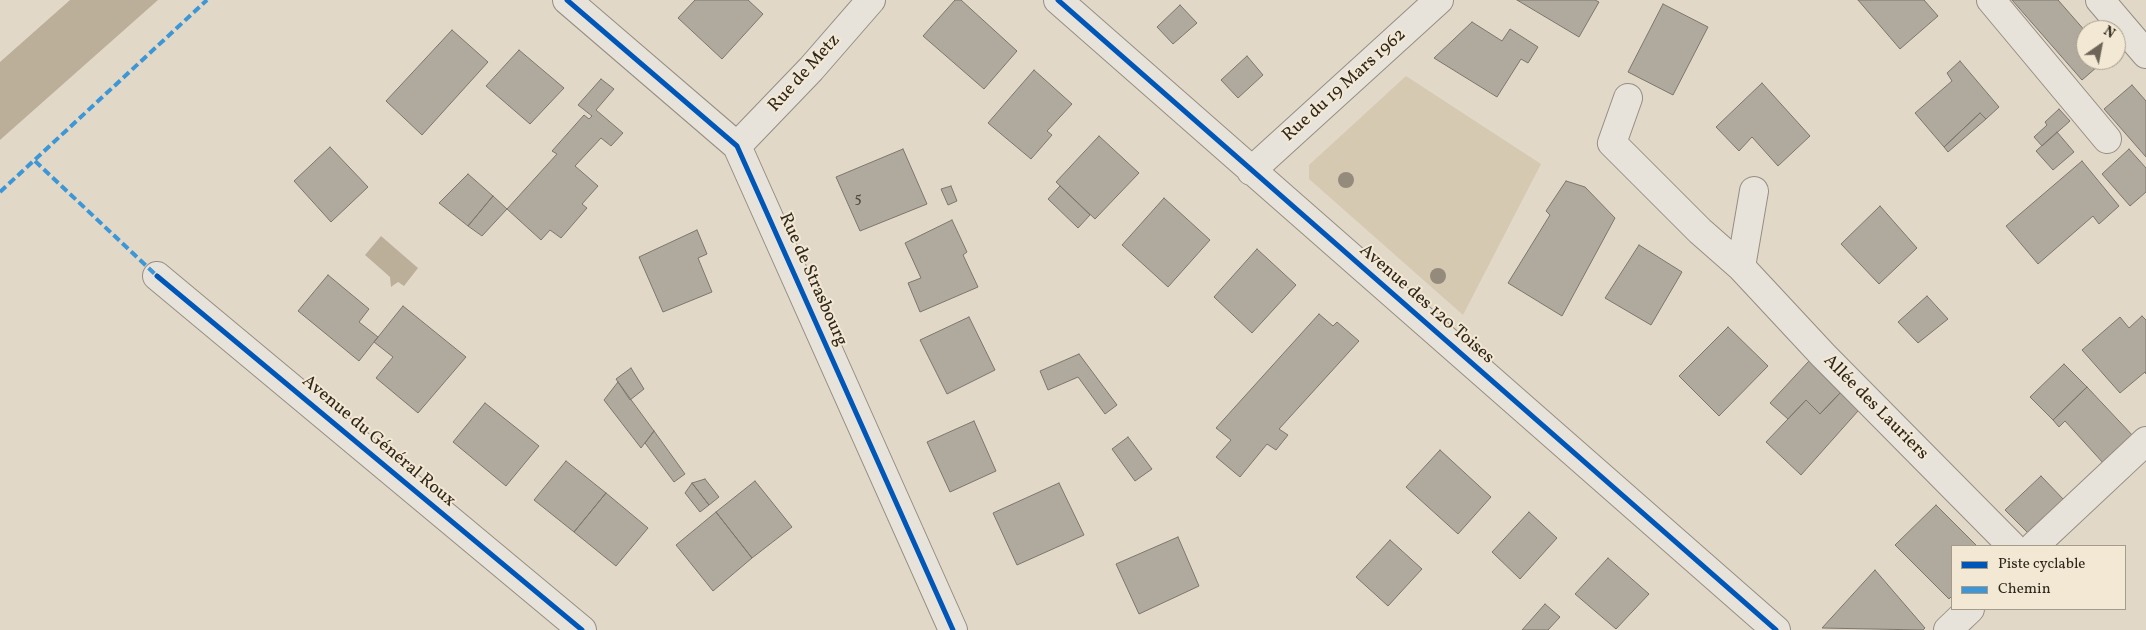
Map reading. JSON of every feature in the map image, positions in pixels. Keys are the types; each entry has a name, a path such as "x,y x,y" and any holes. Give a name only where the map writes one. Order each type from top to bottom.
{"street":[{"name":"Rue de Strasbourg","path":"567,0 737,146 954,630"},
{"name":"Rue de Metz","path":"737,146 810,69 870,0"},
{"name":"Avenue des 120 Toises","path":"1058,0 1776,630"},
{"name":"Rue du 19 Mars 1962","path":"1251,171 1439,0"},
{"path":"1991,0 2107,139"},
{"path":"2100,0 2146,55"},
{"name":"Allée des Lauriers","path":"1628,98 1612,143 1700,231 1741,267 1823,355 2011,545"},
{"path":"1741,267 1754,191"},
{"name":"Avenue du Général Roux","path":"157,276 582,630"},
{"path":"2035,545 2146,442"},
{"path":"1948,630 1969,610"}],"shaded area":[{"path":"70,0 158,0 0,140 0,62"},
{"path":"1406,76 1541,164 1463,315 1309,179 1309,165"},
{"path":"381,236 418,268 404,286 398,282 391,287 390,277 365,255"}],"building":[{"path":"695,0 748,0 763,14 722,59 678,18"},
{"path":"955,0 961,0 1017,51 984,89 923,36"},
{"path":"1517,0 1595,0 1599,2 1579,37"},
{"path":"1858,0 1924,0 1938,16 1900,49"},
{"path":"2012,0 2058,0 2076,21 2076,70 2094,70 2082,80"},
{"path":"1663,4 1708,27 1673,95 1628,72"},
{"path":"1180,5 1197,23 1173,44 1157,27"},
{"path":"1472,22 1502,41 1510,29 1538,47 1528,63 1521,59 1497,97 1434,58"},
{"path":"452,30 488,62 422,135 386,101"},
{"path":"519,50 564,88 530,124 486,86"},
{"path":"1247,56 1263,75 1238,98 1221,80"},
{"path":"1960,61 1999,107 1986,119 1980,113 1944,147 1915,113 1952,81 1947,73"},
{"path":"1034,70 1072,104 1047,131 1052,135 1031,159 988,123"},
{"path":"601,79 614,89 596,110 623,133 611,146 601,138 575,166 598,186 582,204 587,208 561,238 550,230 541,240 507,209 557,154 552,151 584,115 589,119 592,116 578,105"},
{"path":"1762,83 1810,136 1778,166 1752,137 1739,151 1716,127"},
{"path":"2132,85 2146,101 2146,157 2104,109"},
{"path":"2059,109 2070,121 2042,146 2034,137 2047,125 2045,122"},
{"path":"1980,113 1986,119 1948,152 1944,147"},
{"path":"2057,132 2074,152 2053,170 2036,151"},
{"path":"1099,136 1139,173 1095,219 1056,182"},
{"path":"330,147 368,187 331,222 294,181"},
{"path":"903,149 927,204 860,231 836,177"},
{"path":"2129,149 2146,168 2146,192 2130,206 2102,174"},
{"path":"2082,161 2119,206 2099,224 2093,216 2038,264 2006,226"},
{"path":"468,174 493,196 468,226 439,203"},
{"path":"1566,181 1585,187 1615,218 1562,316 1508,283 1550,215 1546,211"},
{"path":"951,186 957,201 948,205 941,189"},
{"path":"1060,186 1090,215 1078,228 1048,199"},
{"path":"493,196 507,209 482,236 468,226"},
{"path":"1164,198 1210,240 1168,287 1122,245"},
{"path":"1880,206 1917,248 1879,284 1841,244"},
{"path":"952,220 967,252 963,255 978,287 920,312 908,283 921,278 905,243"},
{"path":"697,230 707,254 698,258 712,292 663,312 639,257"},
{"path":"1639,245 1682,272 1651,325 1605,298"},
{"path":"1257,249 1296,285 1252,333 1214,297"},
{"path":"328,275 369,309 359,322 378,337 359,361 298,311"},
{"path":"1927,296 1948,319 1918,343 1898,322"},
{"path":"403,306 466,357 418,413 376,378 393,357 374,342"},
{"path":"1319,314 1333,326 1337,322 1359,341 1279,429 1288,435 1276,450 1267,444 1240,477 1216,457 1231,440 1216,428"},
{"path":"2142,316 2146,320 2146,374 2145,372 2120,393 2082,350 2120,317 2129,328"},
{"path":"969,317 995,370 947,394 920,340"},
{"path":"1728,327 1768,366 1719,416 1679,376"},
{"path":"1079,354 1117,405 1105,414 1078,377 1048,390 1040,371"},
{"path":"1809,361 1840,393 1820,414 1806,400 1788,419 1770,403"},
{"path":"2064,364 2087,387 2053,420 2030,397"},
{"path":"631,368 644,389 630,400 616,379"},
{"path":"618,382 654,431 641,448 604,400"},
{"path":"2087,387 2134,437 2104,464 2065,421 2059,427 2053,420"},
{"path":"1840,393 1858,411 1801,475 1766,442 1806,400 1820,414"},
{"path":"485,403 539,446 506,486 453,442"},
{"path":"974,421 996,471 950,492 927,442"},
{"path":"654,431 685,474 674,482 645,443"},
{"path":"1128,437 1152,469 1135,481 1112,449"},
{"path":"1440,450 1491,497 1458,534 1406,487"},
{"path":"566,461 606,493 574,532 534,500"},
{"path":"2041,476 2065,501 2029,534 2005,510"},
{"path":"705,479 719,497 709,505 692,483"},
{"path":"755,481 792,527 752,558 716,512"},
{"path":"692,483 709,505 700,512 685,493"},
{"path":"1059,483 1084,535 1017,565 993,513"},
{"path":"606,493 648,528 616,566 574,532"},
{"path":"1936,505 1976,545 1951,545 1951,597 1949,599 1895,545"},
{"path":"716,512 752,558 713,591 676,545"},
{"path":"1529,512 1557,538 1520,579 1492,552"},
{"path":"1178,537 1199,586 1139,614 1116,564"},
{"path":"1390,540 1422,569 1388,606 1356,577"},
{"path":"1608,558 1649,594 1616,629 1575,594"},
{"path":"1875,570 1925,628 1923,630 1822,628"},
{"path":"1545,604 1560,617 1548,630 1522,630"}],"marked path":[{"path":"0,192 207,0"},
{"path":"35,161 157,276"}],"cycle path":[{"path":"567,0 737,146 953,630"},
{"path":"1058,0 1776,630"},
{"path":"157,276 582,630"}]}
